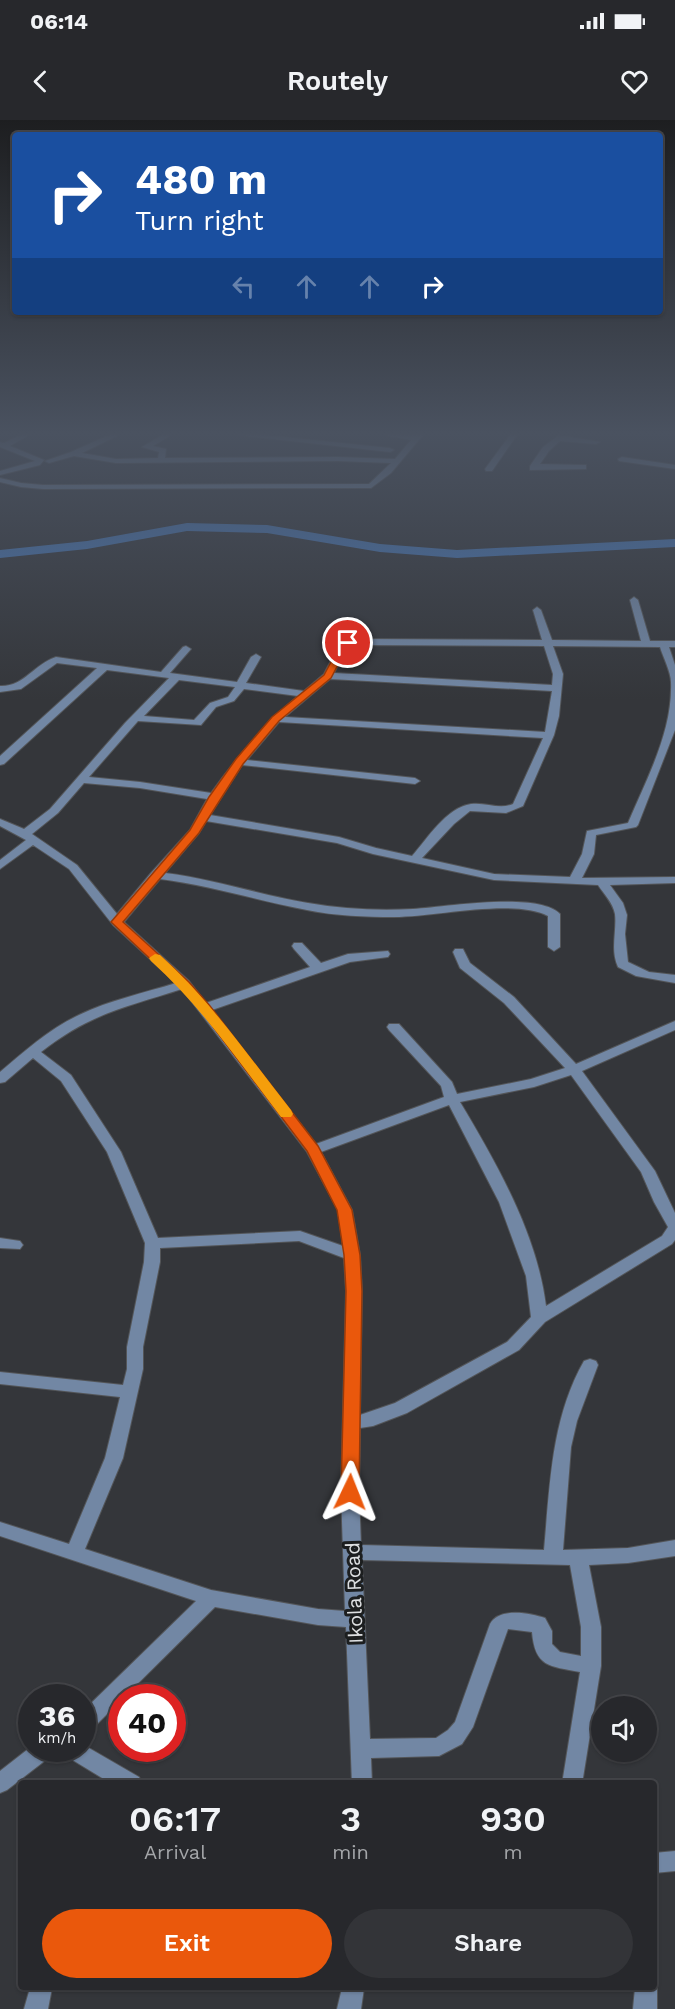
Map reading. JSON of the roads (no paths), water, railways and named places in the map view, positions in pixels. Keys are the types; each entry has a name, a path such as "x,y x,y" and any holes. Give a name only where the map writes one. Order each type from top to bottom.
{"street":[{"path":"634,600 646,643"},
{"path":"414,860 461,811 473,807 510,810 518,806 549,735 557,688 558,674 537,610"},
{"path":"117,922 195,831 214,797 239,762 276,719 328,676 344,645 351,642 675,644"},
{"path":"574,881 588,855 591,833 632,825 665,747 675,713 675,681 663,644"},
{"path":"163,675 186,649"},
{"path":"136,718 197,723 213,705 231,699 238,693 256,657"},
{"path":"0,689 19,688 54,660 304,694"},
{"path":"0,762 104,667"},
{"path":"328,676 557,688"},
{"path":"0,866 83,780 136,718 176,677"},
{"path":"276,719 549,735"},
{"path":"239,762 415,781"},
{"path":"83,780 140,784 214,797"},
{"path":"203,816 339,840 372,851 494,877 601,882 675,880"},
{"name":"Ikola Road","path":"0,822 29,837 73,867 117,922 185,984 313,1150 345,1210 352,1255 350,1492 362,1780"},
{"path":"155,875 180,877 311,907 407,913 485,907 542,907 554,914 554,947"},
{"path":"601,882 617,903 621,915 618,934 622,964 642,975 675,979"},
{"path":"298,946 318,968"},
{"path":"352,1422 367,1421 401,1408 513,1346 539,1318 673,1235 648,1171 574,1070 509,1000 464,965 459,952"},
{"path":"205,1008 348,958 384,954"},
{"path":"0,1079 32,1051 71,1025 92,1015 185,984"},
{"path":"313,1150 452,1100 525,1086 574,1070 675,1025"},
{"path":"393,1027 447,1085 452,1100 473,1135 506,1202 534,1276 539,1318"},
{"path":"32,1051 66,1078 114,1152 153,1243 152,1262 135,1347 135,1369 114,1458 74,1553"},
{"path":"153,1243 300,1236 352,1255"},
{"path":"553,1558 562,1447 568,1421 590,1365"},
{"path":"0,1378 129,1392"},
{"path":"0,1529 211,1598 318,1617 355,1620"},
{"path":"352,1552 578,1559 642,1556 675,1548"},
{"path":"573,1780 591,1666 591,1627 578,1559"},
{"path":"96,1712 211,1598"},
{"path":"360,1749 439,1747 455,1737 463,1727 500,1624 505,1620 538,1624 542,1631 543,1648 555,1659 591,1666"},
{"path":"0,1783 27,1762"},
{"path":"95,1762 125,1780"},
{"path":"657,1863 675,1861"},
{"path":"36,2009 41,1990"},
{"path":"349,2009 353,1990"},
{"path":"645,1990 645,2009"}],"waterway":[{"path":"0,554 87,545 187,527 267,529 380,548 457,554 675,543"}]}
